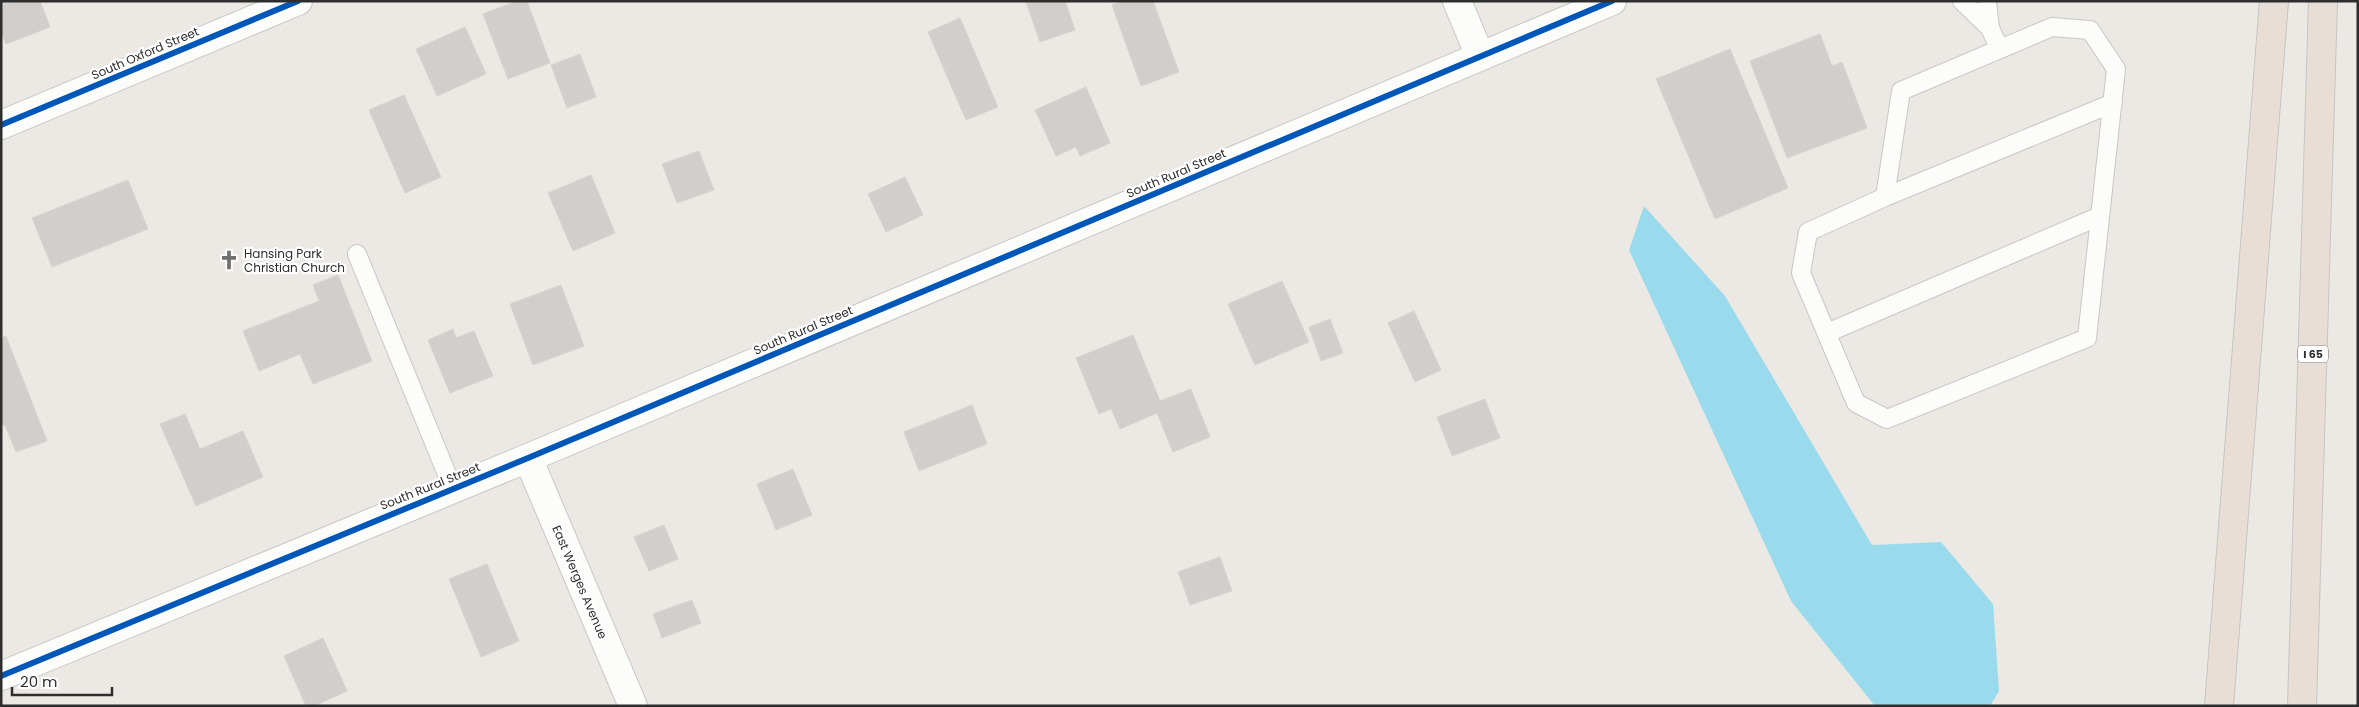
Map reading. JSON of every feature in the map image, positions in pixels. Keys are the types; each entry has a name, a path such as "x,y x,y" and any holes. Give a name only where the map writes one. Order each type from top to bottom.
{"highway":[{"path":"2219,706 2274,1"},
{"name":"I 65","path":"2302,706 2323,1"}],"street":[{"name":"South Oxford Street","path":"1,125 298,1"},
{"path":"1456,1 1480,56"},
{"name":"South Rural Street","path":"1,676 528,458 1612,1"},
{"name":"East Werges Avenue","path":"528,458 633,706"}],"lane":[{"path":"1962,1 1990,28"},
{"path":"1987,1 1990,28 1999,48"},
{"path":"1886,197 1901,91 2052,27 2090,30 2116,69 2113,103 2087,338 1887,419 1856,403 1801,273 1808,232 1886,197 2113,103"},
{"path":"1827,333 2100,216"},
{"path":"357,254 453,489"}],"water":[{"path":"1644,206 1725,296 1872,545 1941,542 1993,604 1999,691 1990,706 1875,706 1791,601 1629,250"}],"building":[{"path":"1,1 40,1 50,27 6,44 1,32"},
{"path":"517,1 527,1 550,63 508,79 483,14"},
{"path":"1065,1 1075,30 1040,42 1026,2"},
{"path":"1123,1 1153,1 1179,72 1141,86 1112,5"},
{"path":"960,18 998,107 966,120 928,32"},
{"path":"465,27 486,74 437,96 416,49"},
{"path":"1820,34 1832,66 1842,62 1867,128 1787,158 1750,61"},
{"path":"1730,49 1788,188 1715,219 1656,79"},
{"path":"580,54 596,97 567,108 551,65"},
{"path":"1086,87 1110,143 1080,156 1076,147 1056,156 1035,110"},
{"path":"404,95 441,177 405,193 369,110"},
{"path":"699,151 714,190 677,203 662,164"},
{"path":"591,175 615,233 573,251 548,193"},
{"path":"905,177 923,215 886,232 868,194"},
{"path":"128,180 148,229 52,267 32,218"},
{"path":"338,275 372,361 313,384 300,354 259,371 243,331 319,301 313,285"},
{"path":"1282,281 1309,342 1255,365 1228,304"},
{"path":"561,285 584,346 533,365 510,304"},
{"path":"1414,311 1441,370 1415,382 1388,323"},
{"path":"1330,319 1343,353 1321,361 1309,327"},
{"path":"453,329 456,338 474,331 493,376 450,393 428,340"},
{"path":"1133,335 1160,401 1191,389 1210,437 1173,452 1157,413 1120,429 1111,409 1099,414 1076,358"},
{"path":"6,336 47,441 16,452 5,425 1,426 1,338"},
{"path":"1485,399 1500,438 1452,456 1437,417"},
{"path":"972,405 987,444 919,471 904,432"},
{"path":"185,414 200,449 243,431 263,477 196,506 160,424"},
{"path":"793,469 812,515 776,530 757,484"},
{"path":"664,525 678,559 649,571 634,537"},
{"path":"1220,557 1232,591 1190,605 1178,572"},
{"path":"487,564 519,641 481,657 449,579"},
{"path":"692,600 701,623 662,638 653,614"},
{"path":"323,638 347,691 314,706 306,706 284,656"}],"cycle path":[{"path":"1,125 298,1"},
{"path":"1,676 528,458 1612,1"}],"place":[{"name":"Hansing Park Christian Church","path":"229,260"}]}
